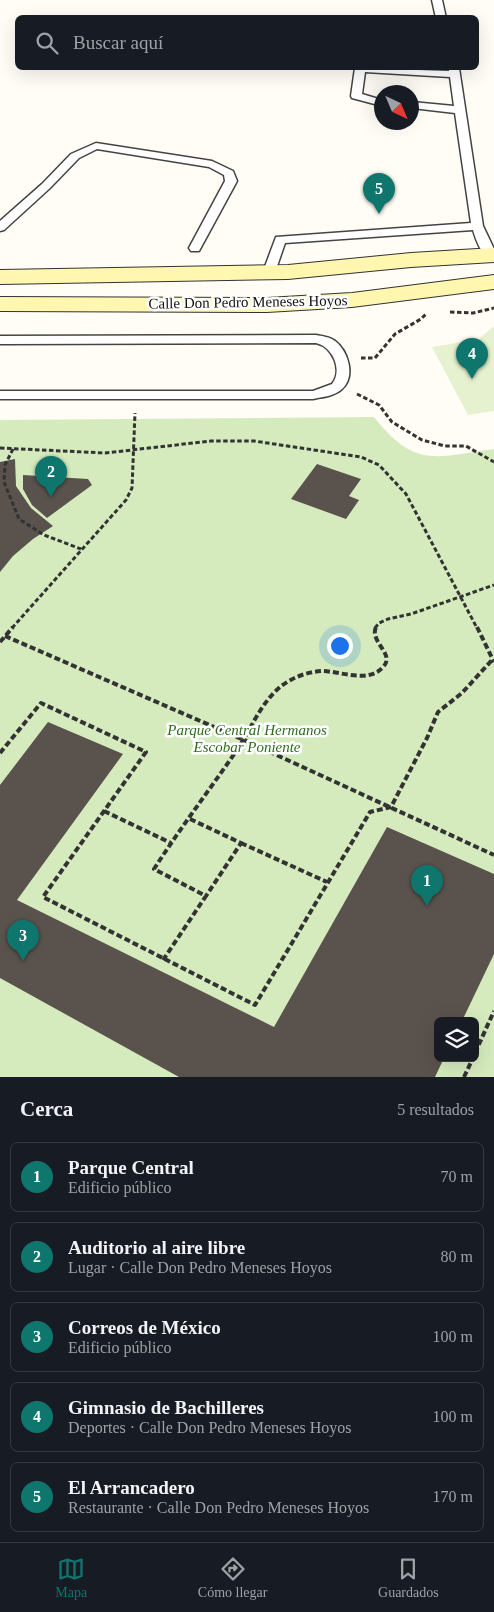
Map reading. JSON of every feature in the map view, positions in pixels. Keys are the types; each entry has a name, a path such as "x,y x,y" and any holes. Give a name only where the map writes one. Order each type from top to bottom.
{"street":[{"name":"Calle Don Pedro Meneses Hoyos","path":"0,276 269,272 411,260 494,256"},
{"path":"82,304 86,275"},
{"name":"Calle Don Pedro Meneses Hoyos","path":"0,304 267,305 352,300 494,282"}],"lane":[{"path":"437,0 440,15"},
{"path":"360,70 356,96 374,101"},
{"path":"423,70 455,71 477,226 484,244 494,256"},
{"path":"419,106 461,110"},
{"path":"0,227 46,186 75,156 84,150 96,146 212,164 229,173 231,181 195,248"},
{"path":"269,272 280,240 477,226"},
{"path":"0,340 316,339 328,342 341,359 343,374 339,385 328,392 313,395 0,396"}],"path":[{"path":"442,312 473,313 494,308"},
{"path":"341,359 375,358 383,345 405,327 420,321 428,312 435,312"},
{"path":"339,385 379,405 392,422 422,440 444,446 466,446 494,462"},
{"path":"0,642 126,500 132,488 136,395"},
{"path":"0,448 105,453 211,442 254,441 361,457 379,465 406,494 461,595 493,661 462,693 438,712 427,738 391,807 370,812 255,1005 43,898 146,752 41,703 0,753"},
{"path":"13,449 5,466 4,482 19,519 44,535 81,549"},
{"path":"206,896 154,870 244,740 269,700 280,687 304,674 329,670 360,676 376,673 384,666 388,658 386,651 376,643 373,635 375,627 384,620 411,614 461,595 494,586"},
{"path":"5,636 244,740 494,855"},
{"path":"104,811 171,843"},
{"path":"190,819 327,882"},
{"path":"163,960 241,843"},
{"path":"479,1044 494,1011"},
{"path":"464,1077 471,1062"}],"green space":[{"path":"494,326 494,411 468,415 432,347 479,339"},
{"name":"Parque Central Hermanos Escobar Poniente","path":"374,417 402,445 428,456 457,455 494,449 494,1077 0,1077 0,420"}],"building":[{"path":"15,459 16,486 31,508 53,526 33,539 13,556 0,572 0,462"},
{"path":"317,464 361,479 349,496 359,500 346,519 291,499"},
{"path":"23,475 88,479 92,485 47,518 32,505 23,489"},
{"path":"48,722 123,754 17,900 274,1027 387,827 494,874 494,954 464,1017 434,1017 434,1062 442,1062 435,1077 179,1077 0,978 0,785"}],"place":[{"name":"El Arrancadero","path":"379,214"},
{"name":"Gimnasio de Bachilleres","path":"472,379"},
{"name":"Auditorio al aire libre","path":"51,497"},
{"name":"Parque Central","path":"427,906"},
{"name":"Correos de México","path":"23,961"}]}
